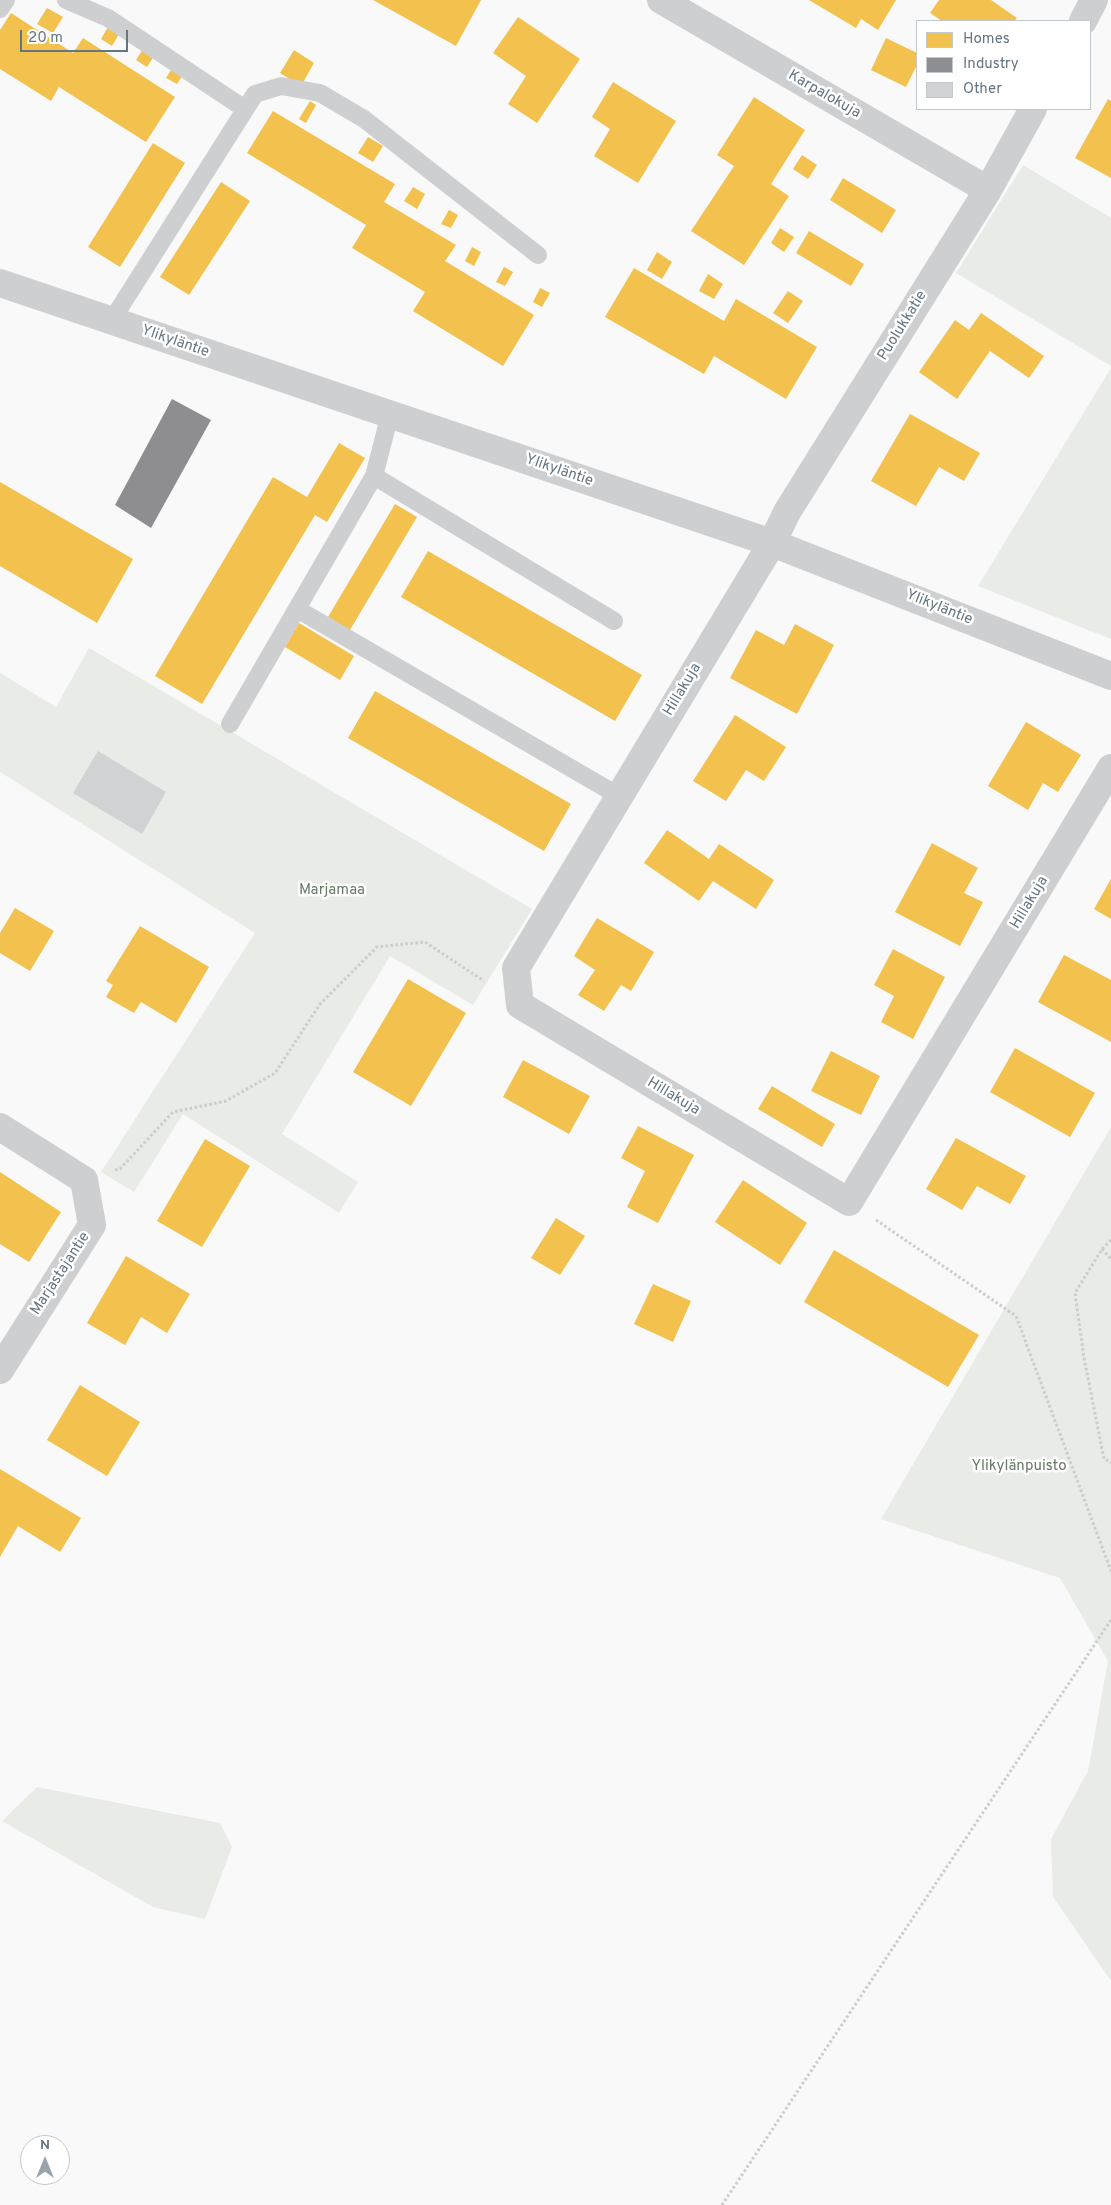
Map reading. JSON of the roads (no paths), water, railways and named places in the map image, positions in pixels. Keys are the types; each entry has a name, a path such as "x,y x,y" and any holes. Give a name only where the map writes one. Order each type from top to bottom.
{"street":[{"name":"Karpalokuja","path":"661,0 988,190"},
{"path":"1083,20 1094,0"},
{"name":"Puolukkatie","path":"772,543 787,512 988,190 1032,110"},
{"name":"Ylikyläntie","path":"0,283 772,543 1111,676"},
{"name":"Hillakuja","path":"772,543 516,968 520,1006 849,1202 1111,768"},
{"name":"Marjastajantie","path":"0,1127 84,1180 92,1225 0,1370"}],"lane":[{"path":"0,9 6,0"},
{"path":"66,0 108,18 246,109"},
{"path":"112,320 255,94 281,86 320,93 364,119 538,255"},
{"path":"230,724 374,476 390,414"},
{"path":"374,476 614,621"},
{"path":"297,609 619,796"}],"park label":[{"name":"Marjamaa","path":"332,891"},
{"name":"Ylikylänpuisto","path":"1019,1467"}]}
